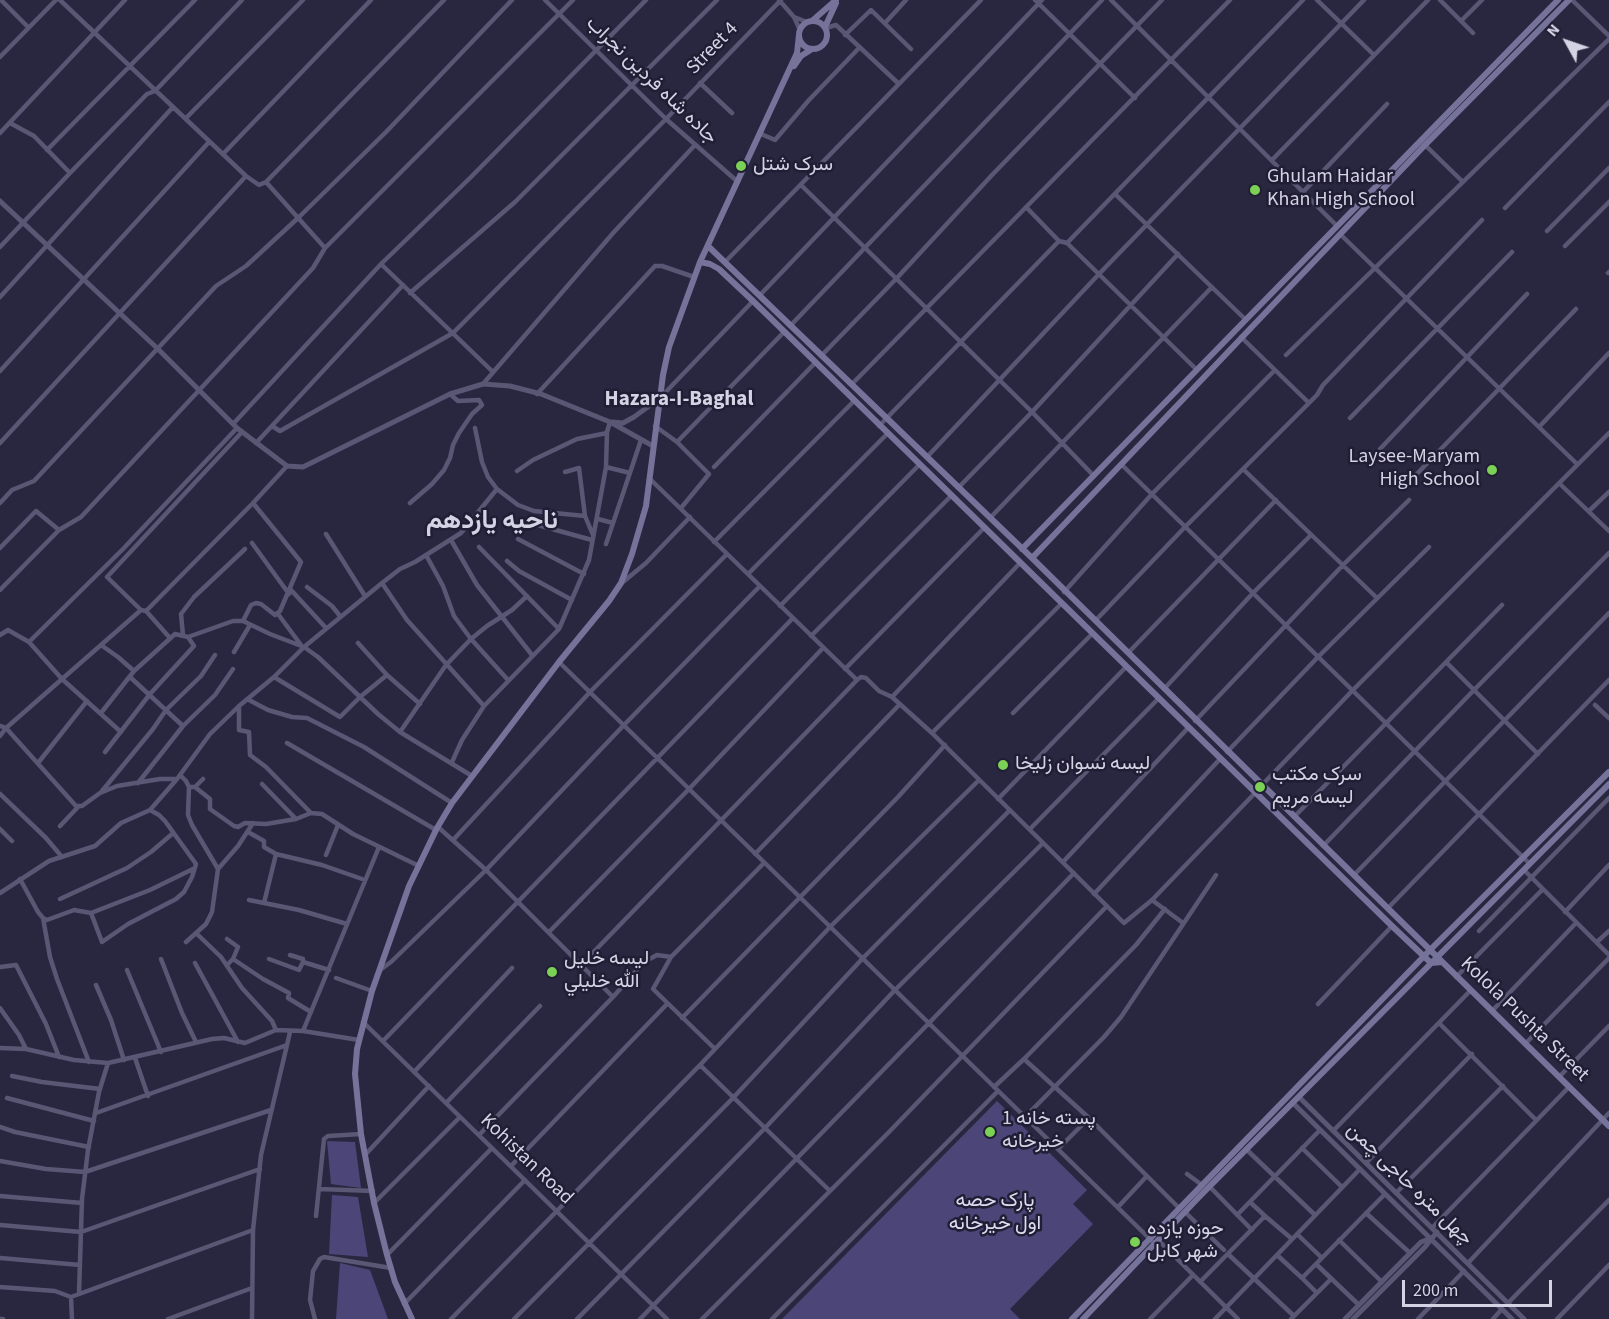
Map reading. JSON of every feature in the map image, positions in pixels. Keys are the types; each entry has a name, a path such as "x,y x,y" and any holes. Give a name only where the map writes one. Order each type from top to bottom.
{"main road":[{"path":"412,1319 391,1268 374,1203 361,1134 355,1074 363,1022 378,971 399,910 418,866 452,803 621,583 640,528 650,479 669,347 694,277 784,82 796,53 799,33 837,0"},
{"path":"825,28 837,0"},
{"path":"1022,549 1558,0"},
{"path":"1032,558 1425,145 1570,0"},
{"path":"784,82 801,56 826,42 828,37 822,23 809,22"},
{"path":"799,33 803,45 813,49"},
{"name":"Kolola Pushta Street","path":"708,246 1032,558 1227,753 1609,1126"},
{"path":"700,262 719,269 753,301 1158,699 1431,963"},
{"path":"1301,264 1307,269"},
{"path":"1083,1319 1182,1210 1198,1194 1210,1187 1214,1177 1430,950 1609,772"},
{"path":"1245,783 1252,776"},
{"path":"1198,1194 1202,1185 1246,1150 1431,963 1439,959 1609,784"},
{"path":"1266,804 1273,797"},
{"path":"1072,1319 1154,1240"},
{"path":"1089,1302 1094,1307"}],"street":[{"path":"1,0 28,27"},
{"path":"0,57 58,0 131,66 209,142 259,185 266,182 444,0"},
{"path":"0,133 125,0"},
{"path":"47,150 195,0"},
{"path":"0,247 147,94 155,91 242,0"},
{"path":"186,118 303,0"},
{"path":"223,154 371,0"},
{"path":"0,503 12,490 34,481 216,286 246,266 298,218 386,132 512,0"},
{"name":"جاده شاه فردین نجراب","path":"545,0 666,119 738,182"},
{"path":"0,590 59,530 81,517 313,268 325,248 573,0"},
{"path":"29,642 101,571 237,428 381,264 470,178 646,0"},
{"path":"410,293 515,202 717,0"},
{"path":"780,0 794,17 799,33"},
{"name":"Street 4","path":"272,426 280,431 453,333 666,119 780,0"},
{"path":"885,23 906,0"},
{"path":"726,261 981,0"},
{"path":"791,325 1102,0"},
{"path":"1111,0 1337,226"},
{"path":"822,355 1162,0"},
{"path":"852,384 1230,0"},
{"path":"1066,243 1303,0"},
{"path":"1317,0 1374,55"},
{"path":"927,457 1099,274 1364,0"},
{"path":"1272,160 1428,0"},
{"path":"1440,0 1473,33"},
{"path":"1461,21 1482,0"},
{"path":"1286,355 1609,38 1570,0"},
{"path":"760,295 1038,1 1135,98"},
{"path":"845,35 871,10 911,49"},
{"path":"794,17 809,22"},
{"path":"825,28 836,24 899,84"},
{"path":"761,134 775,140 809,100 859,48"},
{"path":"700,83 732,113"},
{"path":"1505,208 1609,102"},
{"path":"1304,191 1387,104"},
{"path":"0,297 173,107"},
{"path":"10,123 34,136 70,173"},
{"path":"0,371 209,142"},
{"path":"483,384 614,232 695,145"},
{"path":"1425,145 1463,182"},
{"path":"1547,231 1609,168"},
{"path":"0,443 246,176"},
{"path":"266,182 325,248"},
{"path":"801,185 1000,380 1094,476"},
{"path":"1115,194 1246,321"},
{"path":"0,201 85,279 237,428 287,466 303,467 450,394 483,384 510,386 537,394 610,422 653,446"},
{"path":"1565,246 1609,202"},
{"path":"1026,207 1059,241 1066,243 1198,370"},
{"path":"1095,621 1317,395 1323,385 1482,219"},
{"path":"1340,234 1577,464"},
{"path":"879,426 1059,241"},
{"path":"1350,418 1512,252"},
{"path":"959,488 1178,254"},
{"path":"381,264 493,372"},
{"path":"537,394 655,266 667,267 694,277"},
{"path":"256,443 404,285"},
{"path":"990,518 1212,287"},
{"path":"1380,449 1527,294"},
{"path":"610,422 623,423 660,398 753,301"},
{"path":"1413,478 1575,309"},
{"path":"677,441 784,332"},
{"path":"1241,338 1309,403"},
{"path":"1539,427 1609,353"},
{"path":"714,467 815,363"},
{"path":"1065,592 1152,494 1275,370"},
{"path":"410,503 444,470 459,433 472,414 482,405 479,400 458,401 450,394"},
{"path":"714,542 854,401"},
{"path":"452,762 484,706 559,629 589,561 606,467 607,433 610,422"},
{"path":"656,426 677,441 709,474 681,508"},
{"path":"107,577 172,508 237,428"},
{"path":"475,428 482,462 497,489 518,505 534,511 585,516"},
{"path":"517,471 533,460 577,439 607,433"},
{"path":"1262,785 1352,691 1609,433"},
{"path":"748,574 887,434"},
{"path":"606,544 641,440"},
{"path":"1121,464 1530,864"},
{"path":"780,606 920,465"},
{"path":"0,736 6,728 101,645 144,611 254,503 287,466"},
{"path":"606,467 630,473"},
{"path":"565,472 579,468 585,516 592,537"},
{"path":"1243,469 1310,536 1377,598"},
{"path":"650,479 857,680"},
{"path":"1560,483 1609,531"},
{"path":"0,893 49,861 94,846 121,823 150,810 210,734 274,677 303,646 400,568 451,540 469,524 497,489"},
{"path":"1589,511 1609,492"},
{"path":"811,636 951,496"},
{"path":"1128,654 1276,500"},
{"path":"1195,720 1343,565 1409,500"},
{"path":"167,503 172,508"},
{"path":"254,503 301,562 290,592 278,614"},
{"path":"0,548 36,511 59,530"},
{"path":"621,583 646,563 690,517"},
{"path":"598,519 613,524"},
{"path":"534,524 592,537"},
{"path":"845,669 984,528"},
{"path":"326,534 364,596"},
{"path":"1164,689 1252,594 1310,536"},
{"path":"518,539 584,574"},
{"path":"451,540 477,585 532,655"},
{"path":"252,543 290,592 326,628"},
{"path":"479,547 559,629"},
{"path":"1227,753 1318,657 1429,547"},
{"path":"105,753 150,694 194,646 186,636 182,614 194,597 245,549"},
{"path":"1323,846 1609,553"},
{"path":"454,839 590,692 727,554"},
{"path":"426,555 443,586 454,616 471,639 508,680"},
{"path":"507,561 519,571 572,600"},
{"path":"892,697 1020,564"},
{"path":"101,571 170,638"},
{"path":"382,582 407,620 484,706"},
{"path":"378,971 391,962 486,870 760,586"},
{"path":"307,587 332,606 340,616"},
{"path":"400,732 446,665 471,639 527,596"},
{"path":"243,621 251,605 261,604 276,615 278,614 303,646"},
{"path":"932,733 1061,604"},
{"path":"1294,817 1502,605"},
{"path":"1354,875 1609,613"},
{"path":"383,1041 793,618"},
{"path":"101,713 134,671 175,634 186,636 233,621 243,621 303,646 400,732 472,776"},
{"path":"234,652 250,625"},
{"path":"0,635 8,630 29,642 62,679 121,732"},
{"path":"1013,713 1092,634"},
{"path":"358,643 387,675 420,704"},
{"path":"101,645 134,671"},
{"path":"549,932 823,648"},
{"path":"100,793 116,776 166,710 190,689 215,656"},
{"path":"559,662 1058,1149 1238,1319"},
{"path":"1446,662 1538,754"},
{"path":"998,799 1126,667"},
{"path":"138,783 183,726 215,695 233,669"},
{"path":"274,677 340,717 387,675"},
{"path":"130,677 183,726"},
{"path":"581,965 857,680 863,677 892,697 932,733 1124,922 1152,900 1255,793"},
{"path":"1388,908 1609,680"},
{"path":"1030,830 1158,699"},
{"path":"249,700 268,710 292,717 308,718 364,747 452,803"},
{"path":"38,764 87,701"},
{"path":"755,854 900,704"},
{"path":"1595,705 1609,718"},
{"path":"239,706 239,730 249,732 250,755 266,766 311,813"},
{"path":"0,726 6,728 78,807"},
{"path":"1063,862 1188,728"},
{"path":"286,743 454,839 613,998"},
{"path":"682,1018 945,746"},
{"path":"1094,894 1220,759"},
{"path":"60,826 78,807 100,793 117,786 178,777 210,799 210,809 238,826 245,823 296,819 311,813 322,814 379,848 418,866"},
{"path":"203,779 192,787 188,815 218,869"},
{"path":"451,1319 700,1065 830,927 979,780"},
{"path":"262,784 296,819"},
{"path":"0,794 46,838 62,857"},
{"path":"1479,931 1609,798"},
{"path":"91,913 100,941 105,941 128,924 176,899 184,892 196,864 159,815 150,810"},
{"path":"514,1319 733,1098 863,958 1010,810"},
{"path":"186,942 206,924 212,912 218,869 249,832 253,823"},
{"path":"326,855 338,825"},
{"path":"0,829 12,841"},
{"path":"249,832 264,841 264,847 276,854 322,865 365,880"},
{"path":"60,899 127,868 172,834"},
{"path":"577,1319 765,1128 895,990 1043,843"},
{"path":"303,1031 379,848"},
{"path":"264,903 276,854"},
{"path":"714,1048 653,989 671,957 764,862"},
{"path":"1565,912 1609,865"},
{"path":"43,918 47,920 74,910 91,913 150,890 194,869"},
{"path":"1524,870 1597,942 1609,957 1524,1044"},
{"path":"640,1319 1074,873"},
{"path":"1025,1117 1121,1017 1216,875"},
{"path":"20,879 43,918 57,980 89,1062"},
{"path":"1456,977 1542,890"},
{"path":"249,900 299,910 347,924"},
{"path":"1152,900 1183,923"},
{"path":"702,1319 1107,906"},
{"path":"772,1319 1136,945 1165,909"},
{"path":"1492,1011 1576,923"},
{"path":"1318,1004 1392,926"},
{"path":"1597,942 1609,930"},
{"path":"196,933 210,944 242,988 272,1021 276,1030"},
{"path":"227,939 238,947 233,959 227,965"},
{"path":"290,955 302,958 303,962 329,970"},
{"path":"479,1135 650,958 657,955 671,957"},
{"path":"161,959 195,1042"},
{"path":"233,959 263,980 289,993 288,998 311,1012"},
{"path":"269,959 299,970 303,962"},
{"path":"195,963 238,1042"},
{"path":"0,968 16,965 46,1024 59,1057"},
{"path":"414,1072 512,968"},
{"path":"127,970 161,1052"},
{"path":"336,978 372,991"},
{"path":"96,985 111,1020 124,1060"},
{"path":"1333,1131 1470,991"},
{"path":"511,1166 667,1004"},
{"path":"446,1103 540,1006"},
{"path":"0,1008 26,1049"},
{"name":"Kohistan Road","path":"363,1022 667,1319"},
{"path":"1439,1023 1536,1120"},
{"path":"1559,1077 1609,1026"},
{"path":"0,1048 26,1049 59,1057 108,1063 195,1042 224,1038 245,1043 276,1030 303,1031 359,1040"},
{"path":"252,1319 253,1230 260,1169 271,1110 290,1032"},
{"path":"96,1113 287,1045"},
{"path":"1366,1163 1472,1054"},
{"path":"135,1058 148,1096"},
{"path":"1024,1059 1089,1118 1146,1177 1292,1318 1331,1279"},
{"path":"79,1293 85,1172 100,1089 108,1063"},
{"path":"700,1065 830,1191"},
{"path":"12,1076 100,1089"},
{"path":"365,1155 429,1086"},
{"path":"1396,1193 1503,1086"},
{"path":"1353,1319 1425,1247 1434,1230 1569,1087"},
{"name":"چهل متره حاجی چمن","path":"1299,1097 1524,1319"},
{"path":"7,1098 94,1121"},
{"name":"چهل متره حاجی چمن","path":"1293,1103 1512,1319"},
{"path":"0,1161 72,1173 85,1172 271,1110"},
{"path":"1468,1263 1609,1113"},
{"path":"374,1203 460,1117"},
{"path":"1058,1149 1089,1118"},
{"path":"0,1127 89,1147"},
{"path":"1237,1215 1320,1130"},
{"path":"316,1216 324,1139 328,1136 361,1134"},
{"path":"387,1255 492,1148"},
{"path":"1302,1148 1342,1187"},
{"path":"1246,1150 1315,1215"},
{"path":"0,1225 81,1232 260,1169"},
{"path":"1215,1319 1360,1169"},
{"path":"1187,1174 1202,1185"},
{"path":"1118,1207 1146,1177"},
{"path":"404,1304 525,1180"},
{"path":"1210,1187 1252,1230"},
{"path":"320,1190 373,1191"},
{"path":"1302,1278 1385,1194"},
{"path":"0,1196 82,1203"},
{"path":"1508,1304 1609,1200"},
{"path":"1250,1202 1293,1239"},
{"path":"1366,1212 1410,1253"},
{"path":"1200,1282 1226,1252 1265,1216"},
{"path":"0,1287 56,1291 71,1297 253,1230"},
{"path":"1297,1234 1322,1258"},
{"path":"1345,1319 1421,1242 1430,1239"},
{"path":"1339,1240 1382,1282"},
{"path":"1277,1255 1317,1293"},
{"path":"315,1319 310,1300 313,1271 322,1257 391,1268"},
{"path":"0,1258 80,1265"},
{"path":"1316,1264 1359,1305"},
{"path":"1557,1319 1609,1265"},
{"path":"1418,1319 1464,1271"},
{"path":"1150,1319 1193,1275"},
{"path":"168,1319 252,1288"},
{"path":"71,1297 72,1319"},
{"path":"1493,1319 1502,1309"}],"green space":[{"name":"پارک حصه اول خیرخانه","path":"997,1101 1087,1190 1073,1204 1093,1224 1010,1309 1020,1319 782,1319"},
{"path":"327,1141 355,1142 361,1188 331,1184"},
{"path":"332,1195 358,1197 368,1257 329,1254"},
{"path":"340,1263 370,1270 388,1319 336,1319"}],"place":[{"name":"سرک شتل","path":"741,166"},
{"name":"Ghulam Haidar Khan High School","path":"1255,190"},
{"name":"Laysee-Maryam High School","path":"1492,470"},
{"name":"لیسه نسوان زلیخا","path":"1003,765"},
{"name":"سرک مکتب لیسه مریم","path":"1260,787"},
{"name":"ليسه خليل الله خليلي","path":"552,972"},
{"name":"1 پسته خانه خیرخانه","path":"990,1132"},
{"name":"حوزه یازده شهر کابل","path":"1135,1242"}],"district":[{"name":"Hazara-I-Baghal","path":"679,400"},
{"name":"ناحیه یازدهم","path":"492,522"}]}
